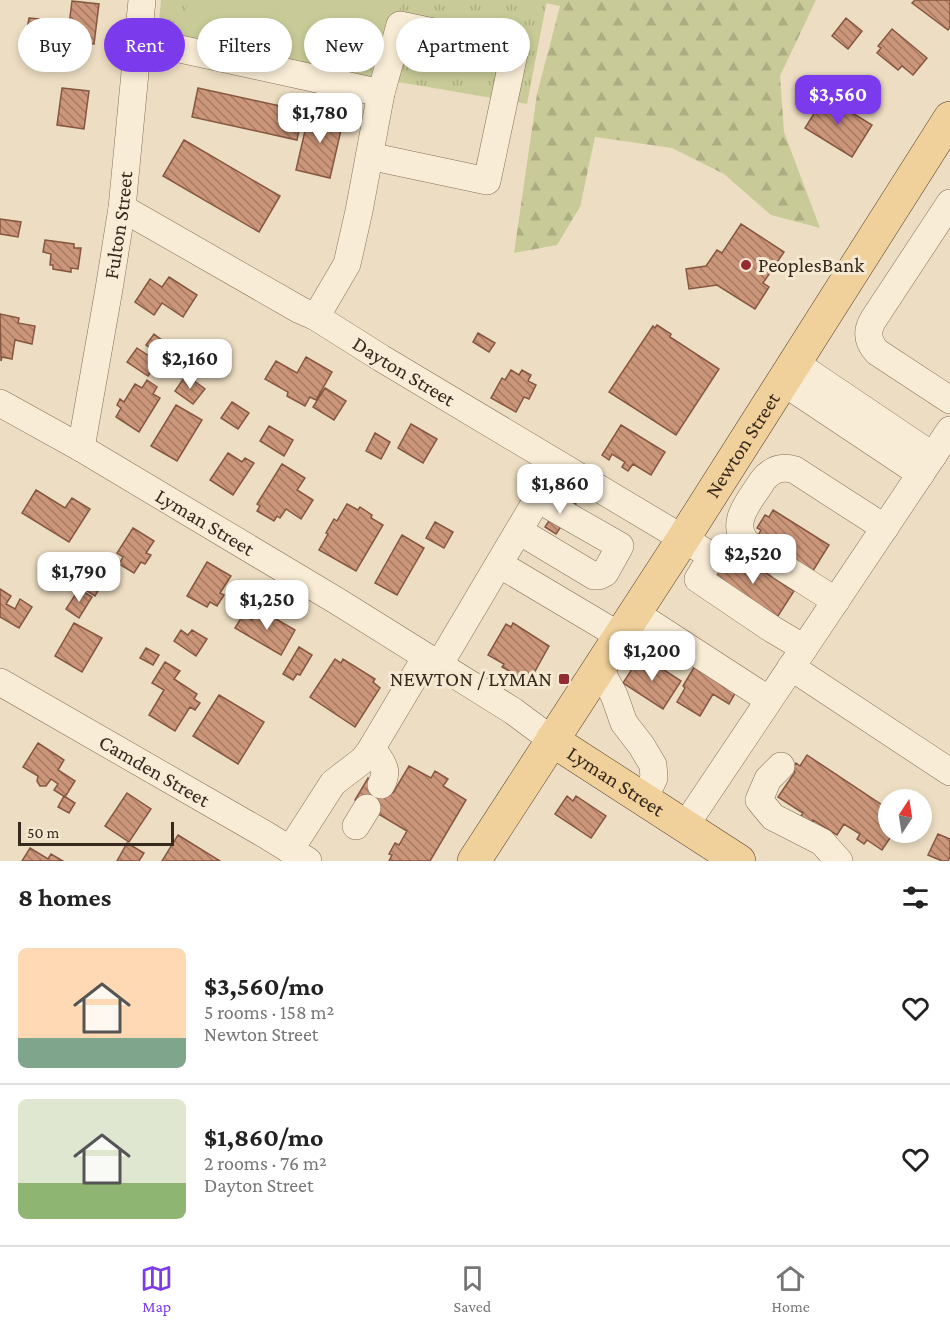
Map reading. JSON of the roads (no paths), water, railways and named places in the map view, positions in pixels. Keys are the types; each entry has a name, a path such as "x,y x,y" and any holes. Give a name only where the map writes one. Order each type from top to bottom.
{"main road":[{"name":"Newton Street","path":"474,861 683,539 950,118"},
{"name":"Lyman Street","path":"552,740 739,861"}],"street":[{"name":"Fulton Street","path":"141,18 142,0"},
{"path":"316,317 347,264 360,211 369,156 381,93 400,25 515,50 487,181 369,156"},
{"path":"185,50 381,93"},
{"name":"Fulton Street","path":"81,448 122,208 136,72"},
{"path":"950,203 873,320 869,332 871,345 877,352 950,400"},
{"name":"Dayton Street","path":"122,208 316,317 712,556 698,579 772,629 798,657"},
{"path":"789,372 927,465"},
{"name":"Lyman Street","path":"0,403 81,448 337,601 513,711 552,740"},
{"path":"685,826 950,430"},
{"path":"299,855 333,783 363,760 433,661 499,564 558,464"},
{"path":"836,601 750,547 743,538 740,517 763,480 770,473 789,468 885,528"},
{"path":"519,531 594,576 605,573 620,546 538,499"},
{"path":"499,564 627,625 769,700"},
{"path":"798,657 950,772"},
{"path":"599,668 614,695 624,723 653,765 654,778 644,799"},
{"name":"Camden Street","path":"0,682 299,855"},
{"path":"368,806 385,772 372,747"},
{"path":"781,766 768,779 759,800 773,817 822,842 839,861"}],"place":[{"name":"PeoplesBank","path":"746,265"},
{"name":"NEWTON / LYMAN","path":"564,679"}]}
